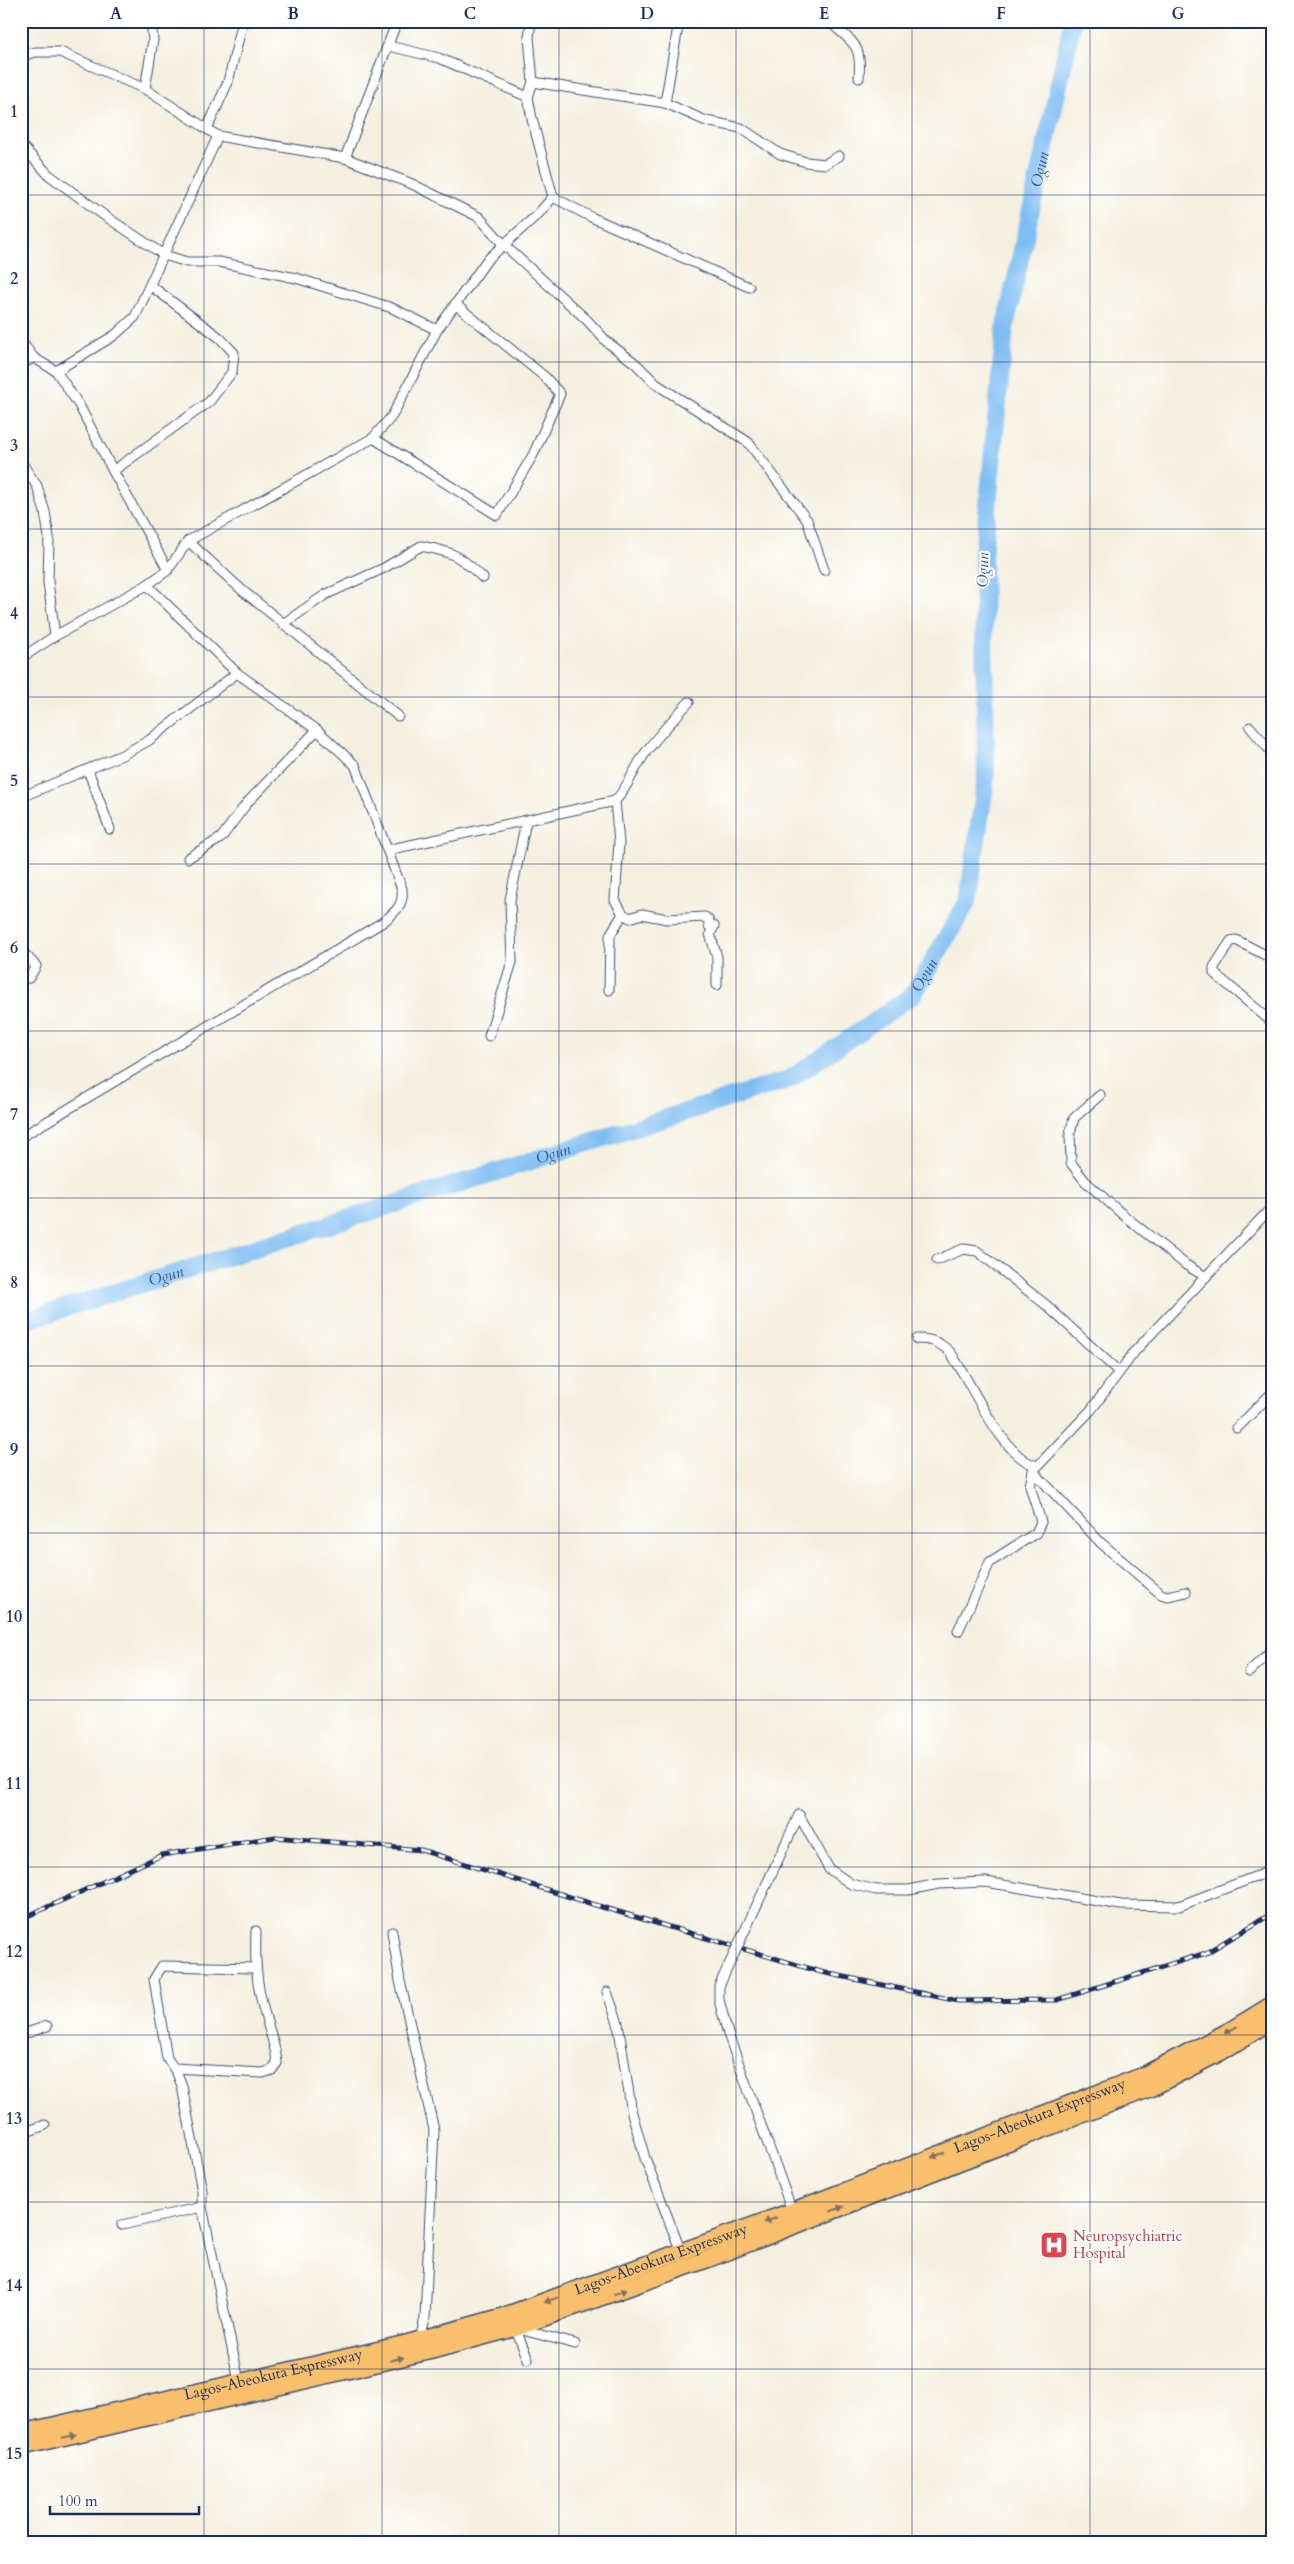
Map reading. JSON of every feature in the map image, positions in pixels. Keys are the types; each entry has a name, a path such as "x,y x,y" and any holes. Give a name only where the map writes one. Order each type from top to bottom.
{"highway":[{"name":"Lagos-Abeokuta Expressway","path":"21,2433 420,2340 501,2317 790,2212 1142,2076 1177,2060 1273,2004"},
{"name":"Lagos-Abeokuta Expressway","path":"21,2447 430,2351 515,2328 708,2259 1151,2088 1221,2052 1273,2020"}],"street":[{"path":"144,89 153,40 151,21"},
{"path":"207,129 228,82 243,21"},
{"path":"345,158 397,21"},
{"path":"530,21 529,37 533,82 528,97 553,197 591,217 749,287"},
{"path":"665,103 679,21"},
{"path":"829,21 859,50 861,59 859,78"},
{"path":"389,46 439,58 528,97"},
{"path":"21,56 36,52 60,52 144,89 218,136 345,158 412,184 479,217 503,244 587,320 607,342 634,363 656,384 748,442 806,520 824,570"},
{"path":"533,82 665,103 706,121 741,128 780,154 825,164 839,156"},
{"path":"56,371 116,335 135,317 218,136"},
{"path":"21,145 49,175 105,216 164,255 187,262 219,262 296,278 392,308 437,330"},
{"path":"21,658 55,636 147,585 168,570 188,541 373,438 392,416 437,330 487,260 538,214 553,197"},
{"path":"113,471 209,402 232,372 234,353 220,338 150,285"},
{"path":"373,438 497,514 533,455 560,394 545,377 455,304"},
{"path":"21,341 34,358 56,371 79,405 168,570"},
{"path":"21,364 34,358"},
{"path":"21,462 37,486 45,512 49,537 48,582 55,636"},
{"path":"188,541 283,624 398,716"},
{"path":"283,624 325,595 384,568 421,546 451,552 465,560 483,578"},
{"path":"21,1138 383,922 401,906 403,898 402,889 355,765 317,730 238,673 147,585"},
{"path":"21,797 88,770 148,741 238,673"},
{"path":"387,850 615,801 627,789 634,770 646,752 689,702"},
{"path":"1250,727 1273,754"},
{"path":"188,858 221,838 247,802 317,730"},
{"path":"88,770 110,829"},
{"path":"615,801 619,843 615,900 623,914 630,918 642,914 666,919 704,917 709,922 709,926 714,926 710,934 717,957 717,985"},
{"path":"490,1036 512,962 510,900 526,821"},
{"path":"609,990 610,935 623,914"},
{"path":"1273,959 1236,940 1231,941 1214,967 1214,973 1273,1023"},
{"path":"21,950 36,966 29,978 21,978"},
{"path":"1100,1095 1074,1118 1070,1133 1071,1163 1085,1181 1122,1214 1186,1265 1206,1277"},
{"path":"958,1631 990,1562 1036,1533 1040,1526 1040,1516 1030,1486 1035,1468 1091,1410 1135,1351 1273,1206"},
{"path":"937,1260 964,1249 977,1250 1045,1304 1118,1372"},
{"path":"917,1339 930,1339 940,1343 950,1352 990,1421 1019,1456 1035,1468 1101,1543 1161,1594 1167,1596 1186,1592"},
{"path":"1237,1428 1273,1392"},
{"path":"1249,1672 1273,1649"},
{"path":"790,2212 790,2205 728,2034 719,2000 719,1986 799,1815 830,1869 850,1884 876,1890 909,1890 938,1884 986,1882 1121,1905 1179,1906 1273,1870"},
{"path":"174,2068 263,2073 272,2070 277,2063 277,2053 264,2011 255,1968 256,1930"},
{"path":"392,1932 434,2130 425,2318 420,2340"},
{"path":"239,2381 202,2207 202,2191 182,2086 165,2051 154,1979 162,1966 255,1968"},
{"path":"607,1992 618,2023 632,2113 645,2158 681,2252"},
{"path":"21,2035 48,2026"},
{"path":"21,2134 45,2125"},
{"path":"122,2225 202,2207"},
{"path":"515,2328 575,2344"},
{"path":"515,2328 528,2359"}],"waterway":[{"name":"Ogun","path":"21,1322 790,1079 913,995 968,901 986,778 983,556 1005,327 1073,21"}],"railway":[{"path":"21,1919 162,1855 275,1837 421,1850 602,1907 821,1972 958,2001 1057,2000 1206,1953 1273,1913"}],"place":[{"name":"Neuropsychiatric Hospital","path":"1054,2245"}]}
